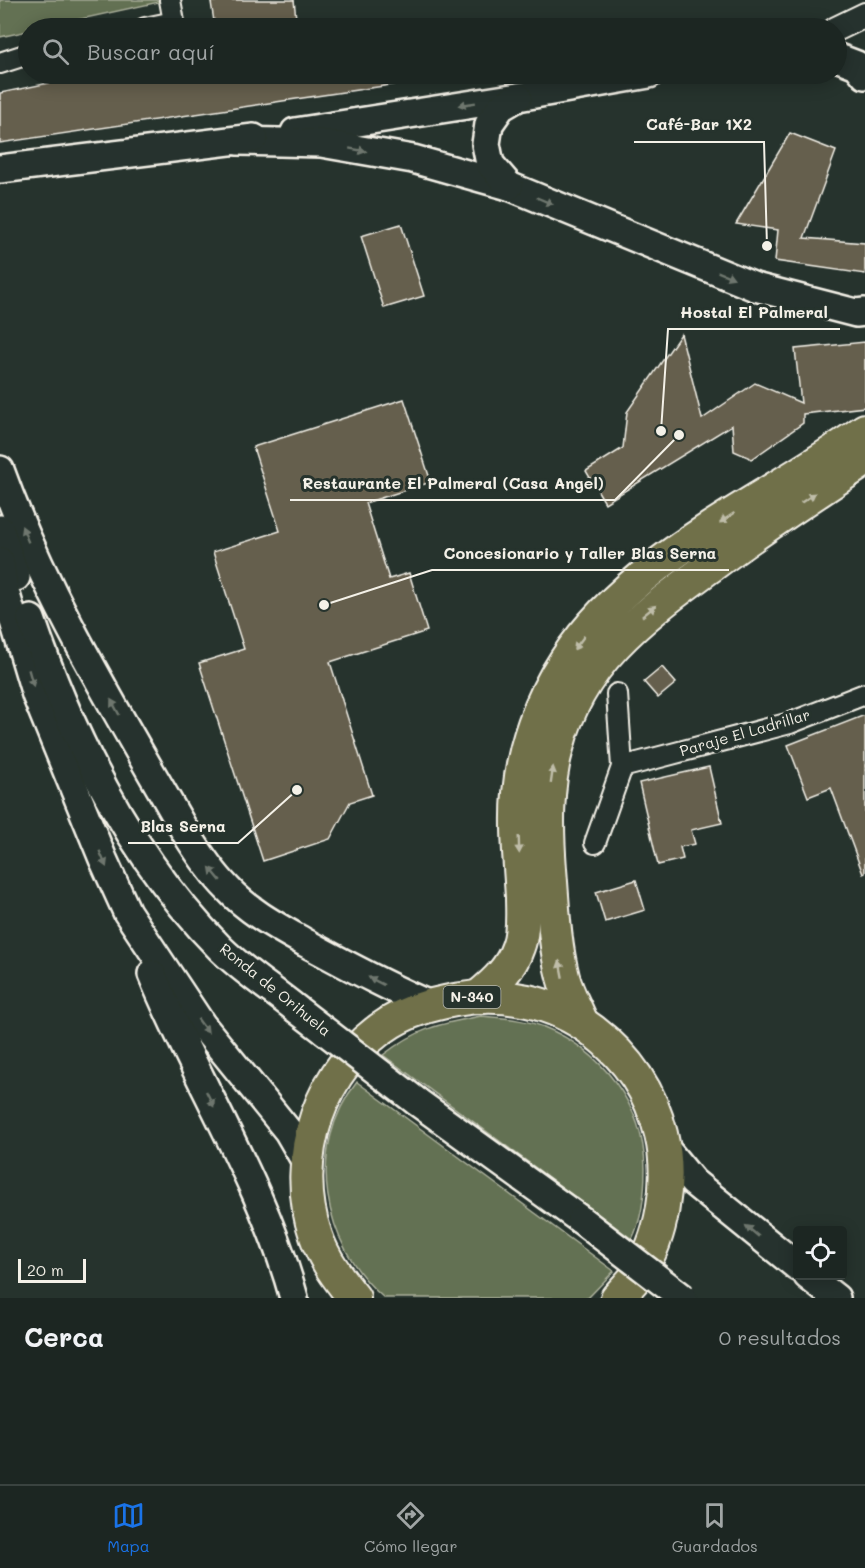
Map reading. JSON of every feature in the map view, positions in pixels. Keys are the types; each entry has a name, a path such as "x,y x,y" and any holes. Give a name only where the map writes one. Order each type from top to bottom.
{"highway":[{"name":"N-340","path":"479,996 500,978 511,963 519,945 522,921 519,793 525,754 534,723 565,661 593,624 640,580 740,509 865,430"},
{"path":"582,1023 564,979 559,958 548,844 551,776 557,747 568,715 604,656 650,611 731,550 865,460"},
{"name":"N-340","path":"354,1298 332,1271 316,1237 307,1200 306,1162 314,1121 332,1082 358,1049 391,1022 430,1005 479,996 515,998 550,1007 582,1023 607,1042 628,1064 645,1090 657,1118 665,1148 666,1193 656,1237 636,1276 617,1298"}],"main road":[{"path":"0,169 237,141 592,84"},
{"path":"509,186 490,164 486,144 489,124 501,107 518,97"},
{"path":"237,141 321,143 414,159 509,186 755,287 862,314"},
{"path":"0,470 29,546 67,620 186,833 207,865 232,894 271,923 377,981 430,1005"},
{"name":"Ronda de Orihuela","path":"0,529 39,643 96,776 147,860 221,949 416,1101 581,1220 683,1298"},
{"path":"0,561 4,588 36,695 161,995 253,1188 287,1274 294,1298"},
{"path":"127,912 202,1025 288,1131 306,1162"},
{"path":"665,1148 693,1182 793,1264"},
{"path":"814,1280 836,1298"}],"street":[{"path":"170,0 173,18"},
{"path":"847,25 865,15"},
{"path":"0,63 18,57"},
{"path":"595,843 622,767 617,694"},
{"name":"Paraje El Ladrillar","path":"622,767 790,723 865,694"}],"green space":[{"path":"0,0 159,0 159,2 86,18 18,18 18,33 0,37"},
{"path":"481,1016 529,1022 565,1037 601,1065 616,1082 637,1123 643,1145 644,1195 639,1222 632,1239 383,1055 429,1028"},
{"path":"357,1082 614,1271 588,1298 384,1298 363,1276 346,1251 334,1224 328,1195 326,1165 331,1136 341,1108"}],"building":[{"path":"294,0 296,18 213,18 211,2"},
{"path":"44,84 397,84 0,143 0,93"},
{"path":"790,133 836,151 804,238 865,243 865,274 775,261 778,230 736,224"},
{"path":"401,224 424,296 384,308 361,236"},
{"path":"681,334 702,419 755,383 801,403 795,349 865,342 865,407 803,414 803,423 752,459 734,451 732,425 605,503 586,471 623,448 627,412"},
{"path":"404,399 431,482 365,503 389,579 409,573 427,631 330,662 372,795 350,802 330,839 263,861 199,663 244,649 213,552 280,531 253,447"},
{"path":"662,667 676,683 658,698 644,682"},
{"path":"865,715 865,873 863,874 831,788 808,797 788,745"},
{"path":"709,767 722,823 691,830 695,844 680,847 683,859 658,865 639,783"},
{"path":"636,880 645,910 605,922 596,892"}],"place":[{"name":"Café-Bar 1X2","path":"767,246"},
{"name":"Hostal El Palmeral","path":"661,431"},
{"name":"Restaurante El Palmeral (Casa Angel)","path":"679,435"},
{"name":"Concesionario y Taller Blas Serna","path":"324,605"},
{"name":"Blas Serna","path":"297,790"}]}
